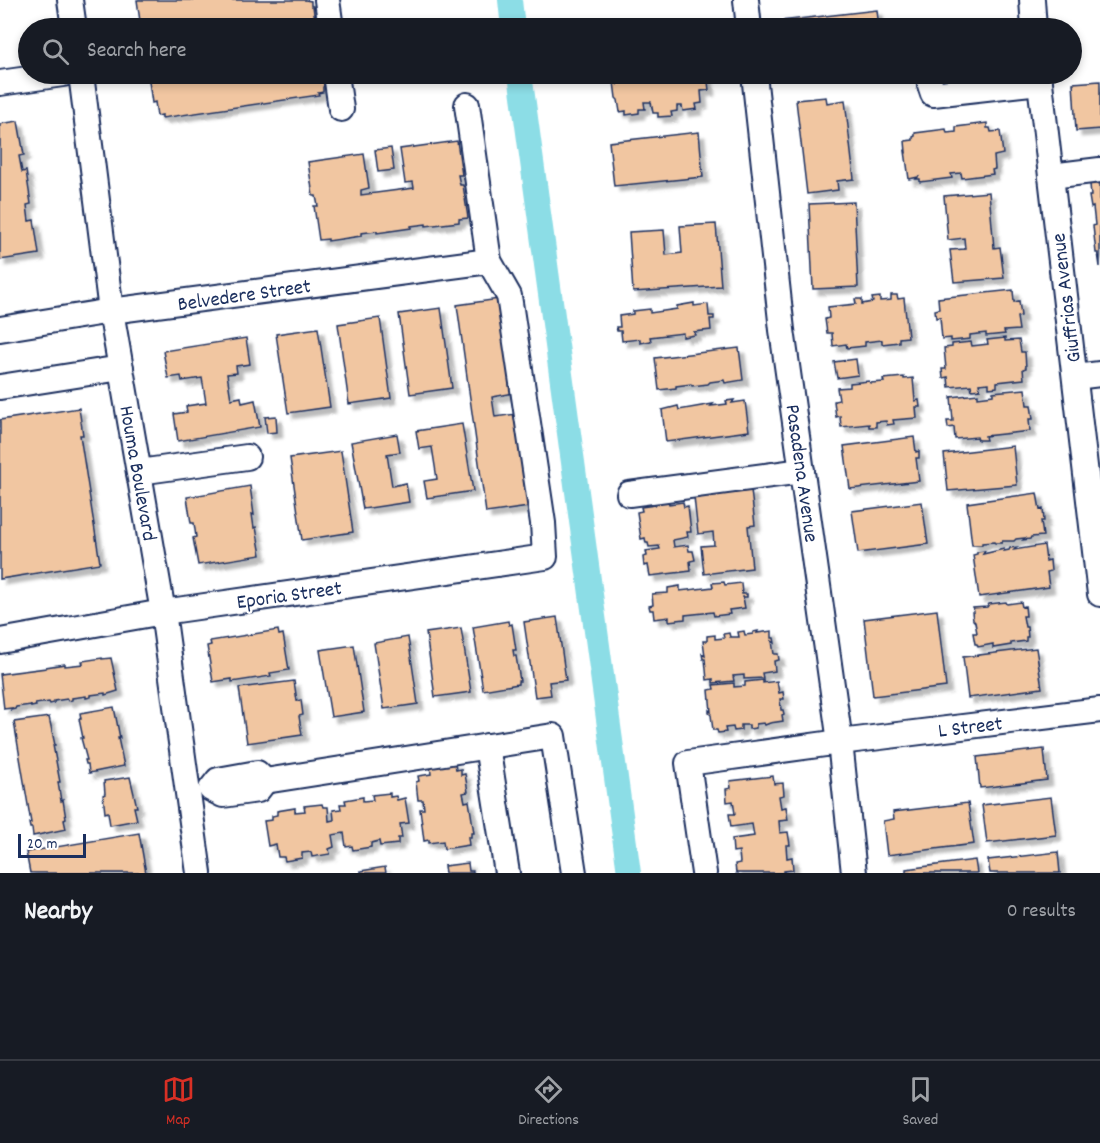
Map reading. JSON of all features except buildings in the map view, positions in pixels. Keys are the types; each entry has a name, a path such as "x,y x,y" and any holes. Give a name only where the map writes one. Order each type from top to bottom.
{"street":[{"path":"70,0 73,18"},
{"path":"327,0 330,18"},
{"path":"746,0 748,18"},
{"path":"1032,0 1034,18"},
{"path":"0,83 18,80"},
{"name":"Houma Boulevard","path":"82,84 111,311 163,612 199,873"},
{"path":"337,84 340,109"},
{"name":"Pasadena Avenue","path":"755,84 782,330 840,742 854,873"},
{"path":"930,84 933,94 999,84"},
{"name":"Giuffrias Avenue","path":"1040,84 1100,594"},
{"path":"467,105 489,261"},
{"path":"1051,176 1100,170"},
{"name":"Belvedere Street","path":"0,329 111,311 489,261"},
{"name":"Eporia Street","path":"0,641 163,612 545,557 543,523 509,296 489,261"},
{"path":"0,387 121,368"},
{"path":"1075,377 1100,374"},
{"path":"139,472 246,457"},
{"path":"630,494 802,471"},
{"name":"L Street","path":"704,873 688,763 1100,710"},
{"path":"188,792 211,789 218,780 257,773 265,781 553,736 574,873"},
{"path":"488,746 507,873"}],"waterway":[{"path":"510,0 512,18"},
{"path":"521,84 629,873"}]}
